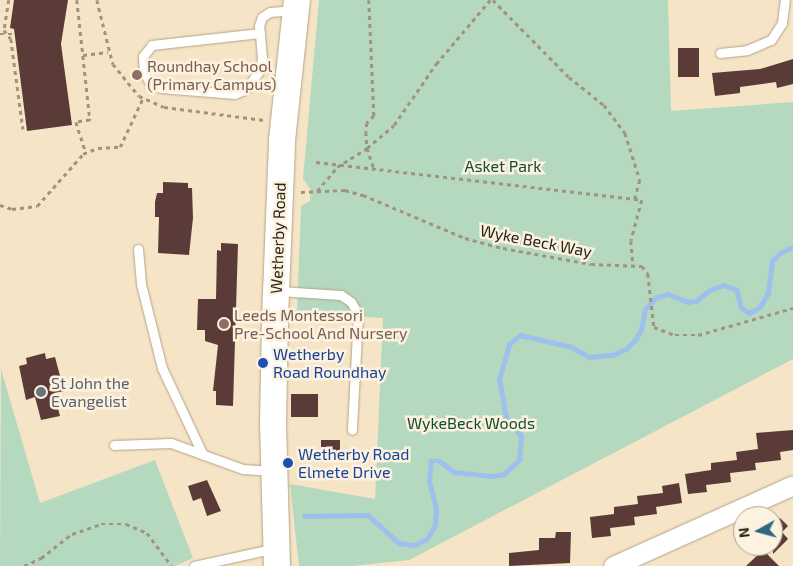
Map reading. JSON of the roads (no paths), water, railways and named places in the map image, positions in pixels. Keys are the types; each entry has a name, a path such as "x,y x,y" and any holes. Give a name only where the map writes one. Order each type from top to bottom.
{"street":[{"name":"Wetherby Road","path":"276,557 276,291 282,140 297,5"},
{"path":"613,566 793,485"}],"lane":[{"path":"720,53 747,50 771,40 782,23 785,0"},
{"path":"260,32 152,45 145,52 142,62 144,73 150,83 161,88 222,95 246,89 260,70 260,32 260,22 266,14 297,5"},
{"path":"138,249 141,284 162,368 203,455"},
{"path":"276,291 340,295 352,302 358,314 352,430"},
{"path":"114,446 171,443 243,469 276,471"},
{"path":"194,566 276,557"}],"waterway":[{"path":"304,516 368,515 399,543 414,545 427,539 435,525 436,509 429,480 431,461 440,461 454,472 493,476 504,474 519,460 521,436 506,418 499,380 509,344 520,335 572,347 589,357 613,355 626,349 635,340 641,330 645,309 657,297 668,294 688,302 696,301 710,290 724,285 737,290 741,307 749,313 760,307 768,293 772,261 780,253 793,247"}],"place":[{"name":"Roundhay School (Primary Campus)","path":"137,75"},
{"name":"Leeds Montessori Pre-School And Nursery","path":"224,324"},
{"name":"Wetherby Road Roundhay","path":"263,363"},
{"name":"St John the Evangelist","path":"41,392"},
{"name":"Wetherby Road Elmete Drive","path":"288,463"}],"park label":[{"name":"Asket Park","path":"503,166"},
{"name":"WykeBeck Woods","path":"471,423"}]}
